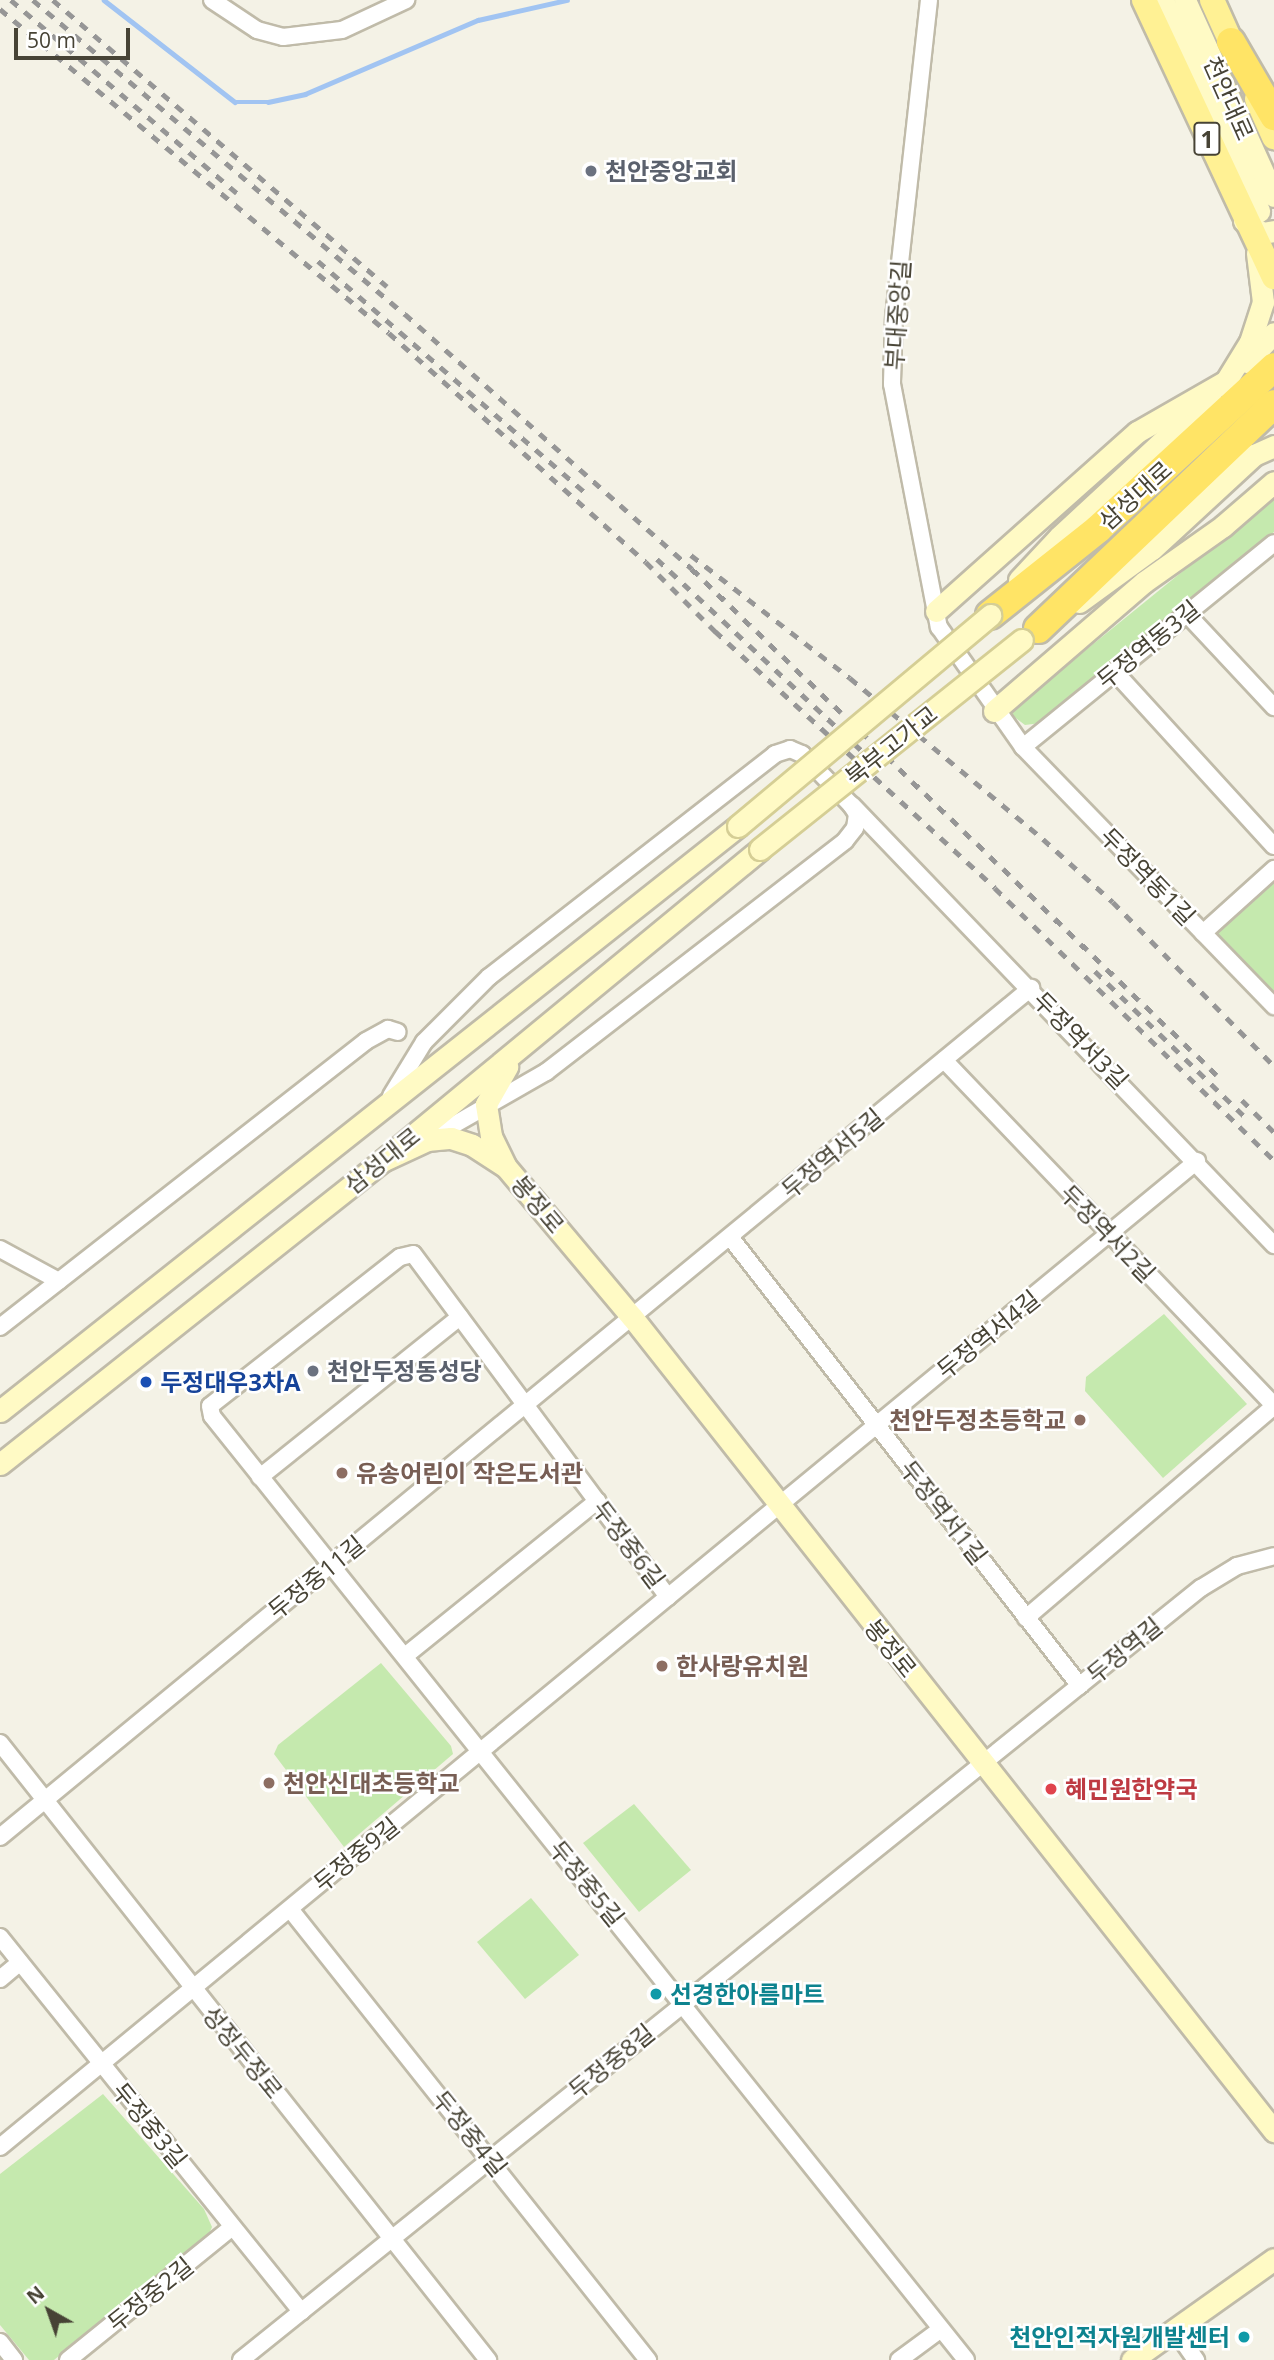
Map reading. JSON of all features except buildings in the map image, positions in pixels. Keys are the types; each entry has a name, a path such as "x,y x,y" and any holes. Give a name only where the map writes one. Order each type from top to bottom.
{"highway":[{"path":"1231,42 1274,116"},
{"name":"삼성대로","path":"990,615 1098,529 1274,368"},
{"name":"삼성대로","path":"1030,635 1274,404"}],"main road":[{"name":"1","path":"1144,0 1258,226 1274,277"},
{"name":"천안대로","path":"1163,0 1258,226 1263,302 1250,342 1226,381"},
{"name":"천안대로","path":"1185,0 1274,195"},
{"path":"1212,0 1274,137"},
{"path":"937,619 1137,432 1226,381 1274,334"},
{"name":"북부고가교","path":"738,826 990,615 1059,537 1166,442 1226,381"},
{"name":"북부고가교","path":"760,849 1030,635 1152,549 1274,436"},
{"path":"1254,455 1274,446"},
{"path":"994,711 1144,582 1223,526 1274,482"},
{"name":"삼성대로","path":"0,1411 738,826"},
{"name":"삼성대로","path":"0,1464 382,1161 760,849"},
{"path":"506,1167 491,1136 486,1104 523,1045"},
{"path":"382,1161 427,1140 451,1138 472,1145 506,1167"},
{"name":"봉정로","path":"506,1167 632,1317 778,1507 1274,2131"},
{"path":"1132,2360 1274,2259"}],"street":[{"path":"212,0 257,30 283,37 342,30 385,5 406,0"},
{"name":"부대중앙길","path":"929,0 894,315 892,384 937,619"},
{"name":"두정역동3길","path":"1023,747 1186,613 1272,548"},
{"path":"1186,613 1274,707"},
{"name":"두정역동1길","path":"937,619 994,711 1023,747 1274,1006"},
{"path":"1114,671 1274,846"},
{"name":"두정역서3길","path":"383,1108 425,1042 489,977 775,754 790,749 802,754 885,838 1197,1161 1274,1245"},
{"path":"845,841 855,828 857,814 851,805"},
{"path":"427,1140 546,1072 845,841 862,832 885,838"},
{"path":"1203,933 1274,869"},
{"name":"두정역서5길","path":"632,1317 1031,988"},
{"path":"0,1328 366,1041 388,1029 398,1032"},
{"name":"두정역서2길","path":"944,1060 1274,1405"},
{"name":"두정역서4길","path":"778,1507 1197,1161"},
{"name":"두정역서1길","path":"730,1237 1080,1686"},
{"path":"0,1249 59,1281"},
{"name":"두정중6길","path":"210,1406 389,1265 414,1254 668,1597"},
{"path":"260,1477 460,1317"},
{"name":"두정중11길","path":"0,1837 632,1317"},
{"path":"1026,1618 1274,1405"},
{"name":"두정중5길","path":"210,1406 212,1416 260,1477 966,2360"},
{"path":"405,1656 597,1501"},
{"name":"두정중9길","path":"0,2147 778,1507"},
{"name":"두정역길","path":"982,1762 1201,1587 1237,1566 1274,1556"},
{"name":"성정두정로","path":"0,1743 488,2360"},
{"name":"두정중8길","path":"241,2360 982,1762"},
{"name":"두정중4길","path":"289,1909 491,2158 648,2360"},
{"name":"두정중3길","path":"0,1937 301,2312"},
{"path":"0,1979 20,1962"},
{"name":"두정중2길","path":"68,2360 232,2227"},
{"path":"899,2360 941,2329"},
{"path":"1175,2330 1196,2360"},
{"path":"0,2342 14,2360"}],"green space":[{"path":"1274,497 1274,532 1041,723 1025,725 1013,716 1012,710"},
{"path":"1274,876 1274,998 1210,933"},
{"path":"1164,1314 1247,1404 1163,1478 1085,1391 1086,1377"},
{"path":"381,1663 451,1746 453,1754 344,1847 274,1754 278,1745"},
{"path":"634,1804 691,1870 639,1912 583,1843"},
{"path":"531,1898 579,1955 525,1999 477,1942"},
{"path":"103,2094 204,2209 212,2227 209,2234 54,2360 29,2360 0,2325 0,2174"}],"waterway":[{"path":"104,0 235,102 268,102 305,94 478,20 567,0"}],"railway":[{"path":"11,0 237,193"},
{"path":"33,0 405,314 692,569 1222,1080"},
{"path":"53,0 387,286"},
{"path":"0,9 389,333 646,562 715,631 995,888 1274,1160"},
{"path":"318,261 585,492"},
{"path":"691,555 850,678 1043,839 1113,902 1274,1066"},
{"path":"657,559 874,762"},
{"path":"1095,971 1246,1118"},
{"path":"1242,1100 1274,1132"}],"place":[{"name":"천안중앙교회","path":"591,171"},
{"name":"천안두정동성당","path":"313,1371"},
{"name":"두정대우3차A","path":"146,1382"},
{"name":"천안두정초등학교","path":"1080,1420"},
{"name":"유송어린이 작은도서관","path":"342,1473"},
{"name":"한사랑유치원","path":"662,1666"},
{"name":"천안신대초등학교","path":"269,1783"},
{"name":"혜민원한약국","path":"1051,1789"},
{"name":"선경한아름마트","path":"656,1994"},
{"name":"천안인적자원개발센터","path":"1244,2337"}]}
